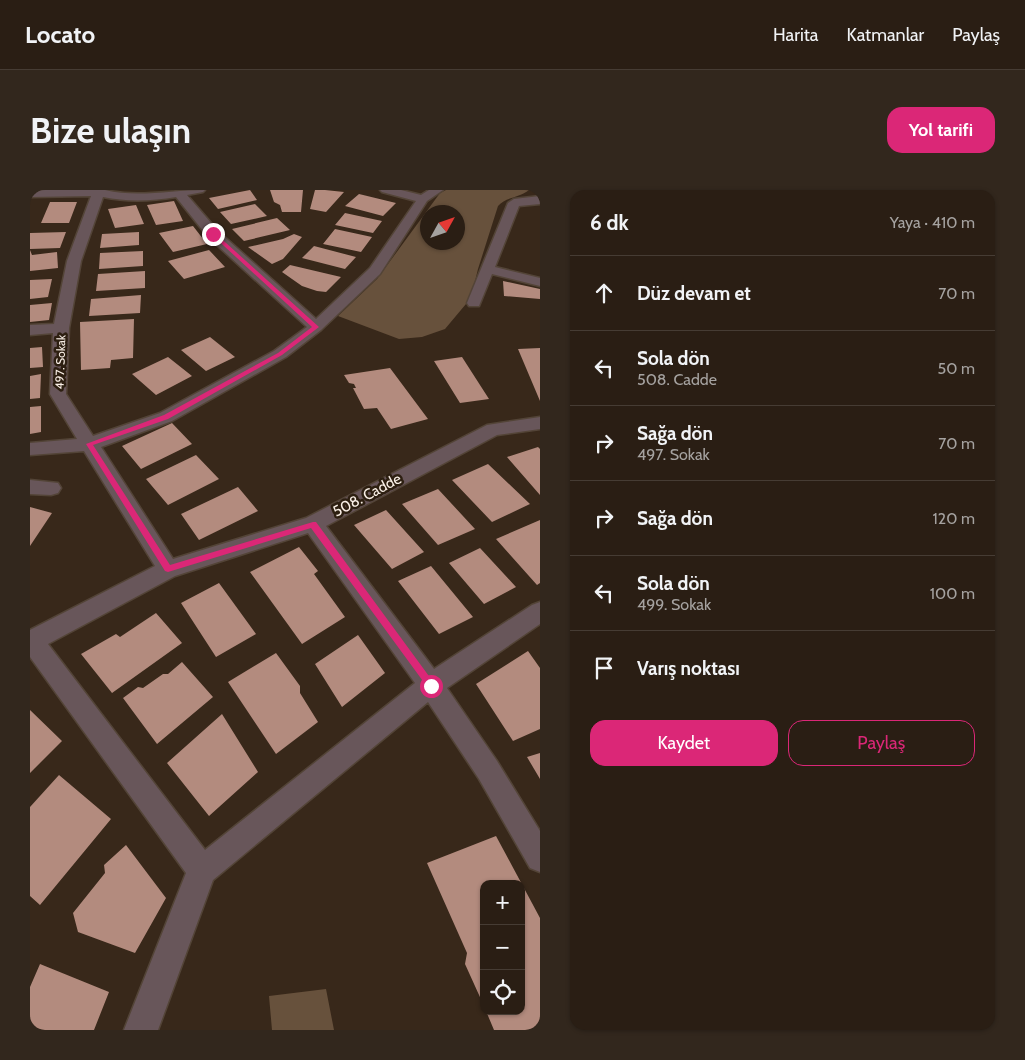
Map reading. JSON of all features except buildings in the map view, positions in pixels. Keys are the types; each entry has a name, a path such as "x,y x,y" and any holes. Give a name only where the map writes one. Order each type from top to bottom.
{"street":[{"path":"30,192 99,191 115,196 153,197 199,190"},
{"path":"386,190 423,199"},
{"path":"30,449 89,444 166,417 280,354 316,327 376,272 423,199 437,190"},
{"name":"497. Sokak","path":"99,191 74,261 61,328 58,394 168,569"},
{"path":"180,194 213,234 316,327"},
{"path":"474,303 514,203 540,200"},
{"path":"488,269 540,282"},
{"path":"30,330 61,328"},
{"name":"508. Cadde","path":"31,642 168,569 313,524 494,428 540,423"},
{"path":"30,487 51,488"},
{"path":"313,524 431,686 488,770 540,858"},
{"path":"141,1030 202,870 431,686 540,612"},
{"path":"31,642 202,870"}],"shaded area":[{"path":"446,190 529,190 498,206 471,298 445,329 422,337 399,339 338,316 377,279 420,220 420,250 465,250 465,205 431,205 440,193"},
{"path":"326,989 334,1030 272,1030 269,996"}],"route":[{"path":"213,234 316,327 280,354 166,417 89,444 168,569 313,524 431,686"}]}
